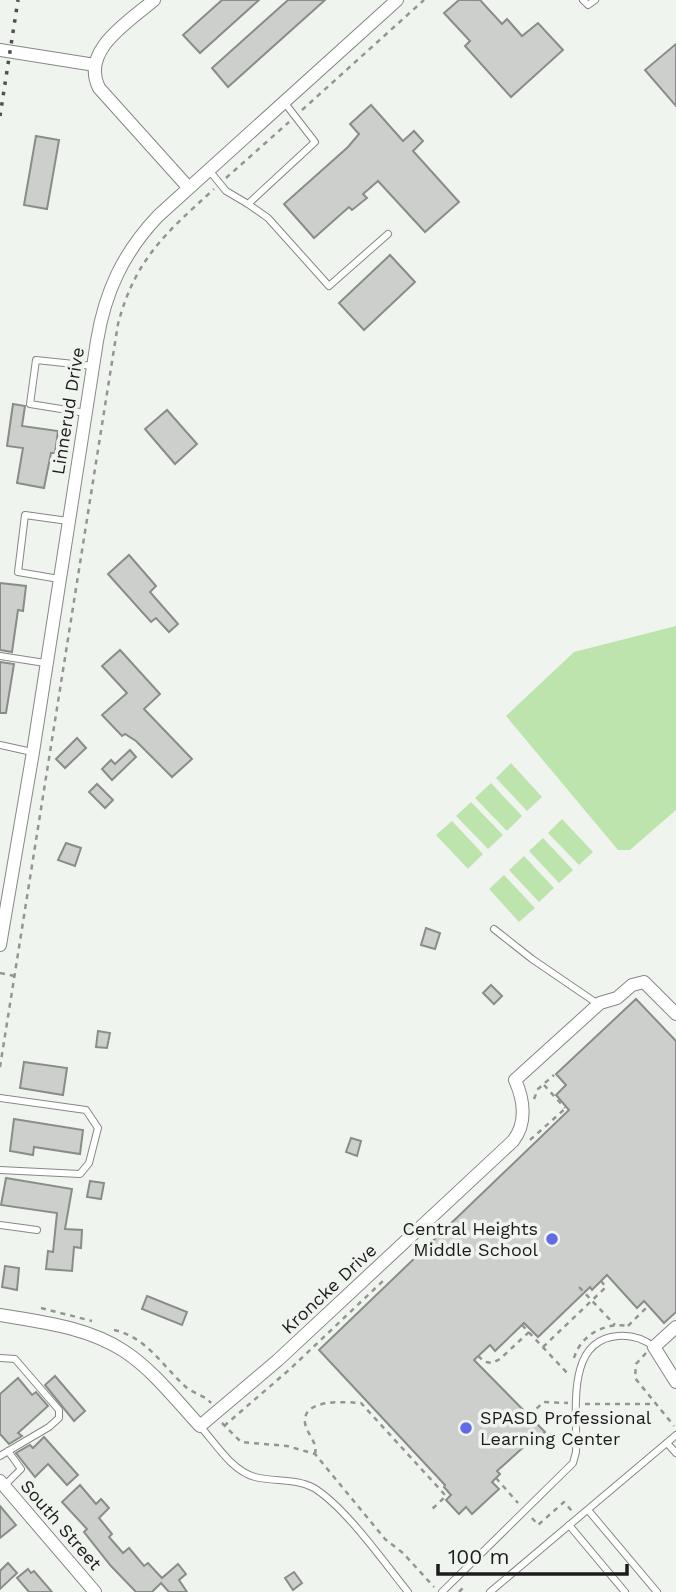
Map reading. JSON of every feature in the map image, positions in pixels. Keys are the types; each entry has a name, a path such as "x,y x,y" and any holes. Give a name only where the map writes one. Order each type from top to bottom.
{"street":[{"path":"154,0 104,46 97,55 94,72 99,88 188,187"},
{"name":"Linnerud Drive","path":"0,945 101,317 118,270 142,233 188,187 397,0"},
{"path":"0,50 95,65"},
{"name":"Kroncke Drive","path":"201,1426 278,1360 513,1141 523,1119 521,1095 515,1080 598,1004 617,998 632,985 643,982 676,1013"},
{"path":"0,1315 68,1328 108,1342 144,1367 201,1426"},
{"path":"676,1327 654,1347 676,1382"},
{"name":"South Street","path":"2,1483 95,1592"}],"lane":[{"path":"583,0 588,5 595,0"},
{"path":"248,204 315,142 284,102"},
{"path":"208,169 226,191 268,218 329,286 388,234"},
{"path":"86,413 30,404 37,360 93,366"},
{"path":"59,579 18,572 25,515 68,521"},
{"path":"0,656 45,663"},
{"path":"0,745 33,752"},
{"path":"494,929 532,959 598,1004"},
{"path":"0,1098 86,1110 98,1128 89,1163 80,1174 0,1170"},
{"path":"0,1225 37,1230"},
{"path":"440,1592 569,1468 576,1452 580,1367 591,1347 607,1338 622,1336 637,1338 654,1347"},
{"path":"0,1358 15,1359 59,1410 59,1418 49,1427 0,1456"},
{"path":"201,1426 243,1472 254,1477 295,1481 311,1486 333,1502 408,1592"},
{"path":"490,1592 676,1435"},
{"path":"667,1443 676,1453"},
{"path":"2,1483 20,1468 8,1451"},
{"path":"588,1510 657,1592"},
{"path":"569,1525 625,1592"}],"path":[{"path":"0,1067 118,324 131,286 147,256 166,233 424,0"},
{"path":"0,973 15,976"},
{"path":"530,1140 566,1108 544,1084"},
{"path":"542,1347 606,1287 601,1282"},
{"path":"579,1287 615,1325"},
{"path":"364,1299 367,1303"},
{"path":"573,1359 585,1339 601,1328 630,1326 647,1308 640,1304"},
{"path":"35,1307 94,1322"},
{"path":"522,1325 572,1377 572,1371"},
{"path":"112,1330 128,1335 154,1353 187,1387 207,1399 214,1415 234,1438 241,1442 287,1446 314,1454 385,1539 403,1553 440,1592"},
{"path":"478,1356 485,1362 498,1360 529,1332"},
{"path":"654,1347 637,1362 634,1370 636,1381 676,1429"},
{"path":"529,1415 544,1402 571,1403 571,1396"},
{"path":"314,1454 316,1445 305,1421 308,1411 315,1405 360,1403 448,1495 430,1511"},
{"path":"578,1404 655,1404"},
{"path":"389,1434 394,1430"},
{"path":"428,1592 433,1586"},
{"path":"458,1592 463,1588 466,1591"}],"green space":[{"path":"676,626 676,810 630,850 618,850 506,716 574,652"},
{"path":"511,763 542,797 527,811 496,778"},
{"path":"491,783 522,816 507,831 475,798"},
{"path":"471,802 503,835 488,849 456,816"},
{"path":"562,819 593,852 579,865 548,833"},
{"path":"452,821 483,854 468,869 436,835"},
{"path":"543,838 573,870 559,883 529,851"},
{"path":"524,856 554,888 539,902 509,870"},
{"path":"504,875 535,908 519,922 489,889"}],"building":[{"path":"222,0 259,0 200,53 183,35"},
{"path":"288,0 325,0 228,87 212,68"},
{"path":"459,0 480,0 502,24 507,19 522,36 538,23 563,50 511,97 465,46 470,41 444,13"},
{"path":"676,44 676,106 645,70"},
{"path":"371,105 403,141 414,131 423,141 413,151 459,202 425,232 378,181 363,194 367,198 352,210 349,207 314,238 284,204 348,147 359,134 350,124"},
{"path":"36,136 59,140 47,209 24,205"},
{"path":"390,255 415,282 364,330 339,303"},
{"path":"13,404 25,406 22,426 58,431 55,453 51,453 44,488 17,483 23,448 7,446"},
{"path":"167,410 197,444 175,464 145,429"},
{"path":"129,555 156,586 150,592 178,624 169,632 156,618 151,622 108,574"},
{"path":"0,583 26,586 23,611 18,610 12,652 0,650"},
{"path":"120,650 160,694 144,709 192,759 172,777 136,741 125,734 122,736 102,715 127,693 102,666"},
{"path":"0,662 14,664 6,713 0,713"},
{"path":"77,738 86,748 65,768 56,759"},
{"path":"130,750 136,757 112,780 102,769 111,760 115,764"},
{"path":"97,784 113,800 105,808 89,792"},
{"path":"66,843 81,848 75,866 58,860"},
{"path":"426,928 440,933 435,949 421,945"},
{"path":"491,985 502,996 494,1004 483,993"},
{"path":"636,999 676,1041 676,1312 664,1323 644,1301 637,1308 607,1275 592,1290 590,1287 538,1337 524,1323 495,1351 490,1345 474,1360 545,1432 497,1471 500,1474 492,1482 499,1489 472,1514 466,1507 459,1514 446,1500 451,1495 445,1485 319,1350 569,1110 556,1095 566,1085 556,1074"},
{"path":"98,1031 110,1033 107,1048 96,1047"},
{"path":"24,1062 67,1068 63,1095 20,1088"},
{"path":"14,1119 83,1130 80,1154 34,1147 33,1155 10,1151"},
{"path":"351,1138 361,1141 357,1156 346,1152"},
{"path":"6,1178 72,1189 65,1229 82,1230 81,1248 74,1247 72,1271 46,1269 48,1251 53,1252 57,1213 1,1205"},
{"path":"90,1181 104,1183 101,1199 87,1197"},
{"path":"5,1266 19,1268 17,1290 2,1287"},
{"path":"147,1296 187,1312 182,1325 142,1309"},
{"path":"55,1376 85,1411 74,1421 45,1385"},
{"path":"18,1378 32,1395 36,1392 48,1406 18,1433 22,1436 9,1444 0,1434 0,1394"},
{"path":"44,1437 78,1475 67,1485 48,1464 35,1477 16,1453 30,1445 33,1448"},
{"path":"80,1485 96,1504 101,1499 109,1508 99,1518 112,1534 109,1537 123,1553 129,1548 144,1566 148,1563 162,1578 178,1564 186,1574 179,1580 187,1592 169,1592 161,1583 152,1592 136,1592 111,1566 84,1532 87,1529 62,1502"},
{"path":"0,1506 16,1525 0,1538"},
{"path":"8,1563 17,1573 0,1589 0,1571"},
{"path":"28,1569 31,1573 34,1571 52,1592 29,1592 17,1578"},
{"path":"294,1572 302,1583 293,1590 285,1578"}],"railway":[{"path":"0,116 18,0"}],"place":[{"name":"Central Heights Middle School","path":"552,1239"},
{"name":"SPASD Professional Learning Center","path":"466,1428"}]}
